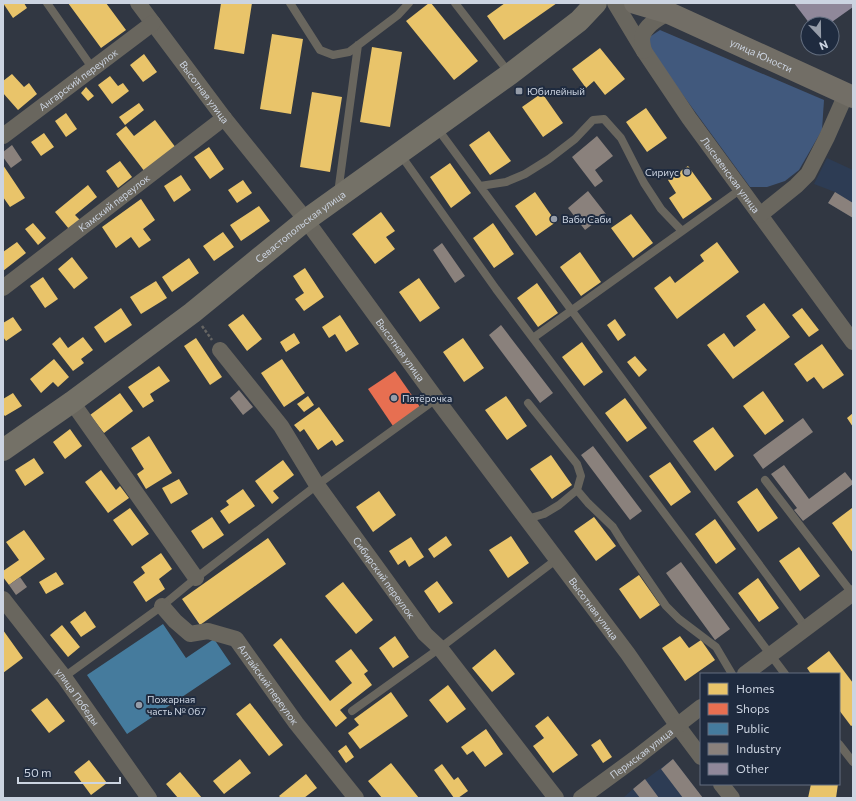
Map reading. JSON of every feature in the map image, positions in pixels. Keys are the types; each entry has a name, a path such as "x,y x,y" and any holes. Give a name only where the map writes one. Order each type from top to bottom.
{"main road":[{"path":"635,3 663,8"},
{"name":"улица Юности","path":"663,8 850,95"}],"street":[{"name":"Высотная улица","path":"138,3 224,118 306,220 436,399 628,654 700,756"},
{"name":"Севастопольская улица","path":"3,450 72,402 192,313 306,220 510,74 579,22 596,3"},
{"name":"Лысьвенская улица","path":"615,3 644,51 689,118 853,342"},
{"path":"644,51 642,40 645,31 651,23 659,18 663,8"},
{"name":"Ангарский переулок","path":"3,136 153,23"},
{"path":"760,215 796,186 808,174 850,95"},
{"name":"Камский переулок","path":"3,288 224,118"},
{"name":"Сибирский переулок","path":"220,350 281,426 317,485 425,634 440,648 556,798"},
{"path":"72,402 196,578"},
{"path":"746,673 853,593"},
{"name":"улица Победы","path":"3,599 64,677 149,798"},
{"name":"Алтайский переулок","path":"162,606 175,621 190,634 208,631 236,638 296,723 356,798"},
{"name":"Пермская улица","path":"581,798 700,708"},
{"path":"722,785 732,798"}],"lane":[{"path":"47,3 93,68"},
{"path":"290,3 320,50 333,55 349,52 358,46 398,15 409,3"},
{"path":"455,3 510,74"},
{"path":"337,198 358,46"},
{"path":"480,186 506,182 525,174 549,159 575,139 593,120 604,119 621,138 644,183 661,209 682,231"},
{"path":"436,127 806,628"},
{"path":"399,154 496,289 784,673"},
{"path":"533,338 741,189"},
{"path":"64,677 162,606 317,485 436,399"},
{"path":"527,519 544,514 559,505 577,490 581,476 577,464 528,403"},
{"path":"765,480 853,593"},
{"path":"577,490 613,527 666,606 679,619 716,647 731,673"},
{"path":"352,711 440,648 557,559"},
{"path":"840,745 853,762"}],"path":[{"path":"192,313 220,350"}],"shaded area":[{"path":"660,30 824,100 822,130 799,170 785,181 767,187 750,187 650,50 648,38"},
{"path":"827,158 853,170 853,218 828,203 835,192 814,184"},
{"path":"673,759 703,798 623,798 633,789"}],"building: Homes":[{"path":"3,3 24,3 27,8 13,18"},
{"path":"68,3 106,3 126,30 101,48"},
{"path":"221,3 252,3 244,54 214,49"},
{"path":"431,3 478,61 454,80 406,21"},
{"path":"505,3 557,3 504,40 487,16"},
{"path":"272,34 303,39 291,114 260,109"},
{"path":"372,47 402,52 390,127 360,122"},
{"path":"600,48 625,79 605,95 594,81 586,88 572,69"},
{"path":"144,54 157,72 143,82 130,65"},
{"path":"12,74 24,87 29,83 37,94 18,110 3,93 3,81"},
{"path":"110,76 118,86 123,83 129,91 112,104 98,85"},
{"path":"86,87 94,96 88,101 81,93"},
{"path":"312,92 342,97 330,172 300,167"},
{"path":"542,93 563,123 543,137 522,107"},
{"path":"139,103 144,110 125,125 119,117"},
{"path":"646,108 667,138 647,152 626,122"},
{"path":"66,113 77,129 66,137 55,121"},
{"path":"155,120 176,148 145,172 116,134 126,126 134,136"},
{"path":"489,131 511,161 490,175 469,145"},
{"path":"44,133 54,147 41,156 31,142"},
{"path":"209,147 224,169 210,179 194,157"},
{"path":"120,161 132,177 118,188 106,171"},
{"path":"450,163 471,193 451,208 430,177"},
{"path":"3,165 25,198 10,207 3,197"},
{"path":"688,166 712,199 683,219 669,198 676,193 668,180"},
{"path":"181,175 191,190 174,202 164,186"},
{"path":"243,180 252,193 237,203 228,190"},
{"path":"88,185 97,197 75,215 80,220 69,229 55,212"},
{"path":"535,192 556,222 536,236 515,206"},
{"path":"141,199 155,220 143,229 151,240 139,248 131,237 116,248 102,227"},
{"path":"259,206 270,221 241,241 230,225"},
{"path":"381,212 395,231 386,237 395,249 375,264 352,234"},
{"path":"631,214 653,243 633,258 611,228"},
{"path":"33,223 46,238 38,245 25,229"},
{"path":"493,223 514,254 494,268 473,238"},
{"path":"223,232 234,247 214,261 203,246"},
{"path":"17,242 26,253 3,271 3,252"},
{"path":"717,242 739,272 677,319 654,288 670,276 675,283 704,261 700,255"},
{"path":"580,252 601,282 581,296 560,267"},
{"path":"72,257 88,278 74,289 58,269"},
{"path":"189,258 199,273 172,292 162,277"},
{"path":"305,268 324,297 304,311 295,299 304,293 293,276"},
{"path":"43,277 58,299 45,308 30,286"},
{"path":"419,278 440,308 420,322 399,292"},
{"path":"156,281 167,298 141,314 130,297"},
{"path":"537,283 558,313 538,327 517,298"},
{"path":"764,303 790,337 733,379 707,345 724,333 734,347 756,330 746,316"},
{"path":"121,308 132,325 105,343 94,327"},
{"path":"802,308 819,330 809,337 792,315"},
{"path":"243,314 262,339 247,351 228,325"},
{"path":"340,315 359,344 346,352 335,334 329,338 322,327"},
{"path":"13,317 22,330 6,341 3,337 3,323"},
{"path":"615,319 626,335 618,341 607,325"},
{"path":"294,333 300,343 286,352 280,342"},
{"path":"60,337 68,348 83,337 93,350 81,359 84,363 73,371 52,344"},
{"path":"196,338 222,377 210,385 184,346"},
{"path":"463,338 484,368 464,382 443,352"},
{"path":"582,342 603,372 584,386 562,357"},
{"path":"822,344 844,375 823,389 814,377 807,382 794,364"},
{"path":"635,356 647,370 639,377 627,362"},
{"path":"54,359 69,377 58,387 53,382 41,393 30,379"},
{"path":"282,359 305,393 284,407 261,373"},
{"path":"159,366 170,381 150,394 154,401 143,408 128,387"},
{"path":"763,391 784,421 765,435 743,406"},
{"path":"13,393 22,406 5,416 3,414 3,399"},
{"path":"120,393 133,411 104,433 90,415"},
{"path":"308,396 314,405 304,412 297,404"},
{"path":"506,396 527,426 507,440 485,410"},
{"path":"625,398 647,428 627,442 605,413"},
{"path":"319,407 344,441 336,446 332,440 318,450 304,429 300,432 294,425"},
{"path":"853,413 853,427 847,418"},
{"path":"713,427 734,456 715,471 693,441"},
{"path":"70,429 82,446 65,459 53,442"},
{"path":"149,436 172,473 146,489 137,474 144,469 131,448"},
{"path":"551,455 572,485 552,499 530,469"},
{"path":"34,458 44,473 25,486 15,470"},
{"path":"283,460 294,475 273,491 279,498 272,504 255,481"},
{"path":"670,462 691,492 671,506 649,476"},
{"path":"101,470 116,490 120,486 129,498 108,513 85,482"},
{"path":"179,479 188,494 171,504 162,488"},
{"path":"757,488 778,518 758,532 737,502"},
{"path":"243,489 255,506 229,524 220,511 229,505 226,501"},
{"path":"379,491 396,515 373,532 356,507"},
{"path":"130,508 149,534 132,546 113,520"},
{"path":"852,508 853,510 853,553 832,523"},
{"path":"212,517 224,535 203,549 191,531"},
{"path":"594,517 616,546 596,561 574,531"},
{"path":"715,519 736,549 716,564 695,534"},
{"path":"24,530 45,559 9,585 3,577 3,571 19,560 6,542"},
{"path":"446,536 452,545 434,558 428,549"},
{"path":"511,536 529,563 508,578 489,550"},
{"path":"411,537 424,557 409,567 405,560 398,565 389,551"},
{"path":"268,538 286,564 200,625 182,599"},
{"path":"799,547 820,576 800,591 779,561"},
{"path":"161,553 172,569 159,579 165,589 146,602 133,582 145,573 141,567"},
{"path":"56,572 64,584 46,594 39,582"},
{"path":"639,575 660,605 640,619 619,589"},
{"path":"758,578 779,608 759,622 738,593"},
{"path":"437,581 453,603 439,613 424,591"},
{"path":"343,582 373,620 356,634 325,596"},
{"path":"85,611 96,627 81,637 70,622"},
{"path":"62,625 80,647 68,657 50,635"},
{"path":"3,630 23,658 3,673"},
{"path":"395,636 409,657 393,668 379,648"},
{"path":"680,636 689,648 701,640 715,660 685,681 662,648"},
{"path":"281,638 330,701 352,683 335,661 351,649 368,671 364,674 372,685 340,710 347,718 336,727 273,645"},
{"path":"495,649 515,674 492,692 472,668"},
{"path":"829,651 853,683 853,725 851,726 840,711 840,673 810,673 807,668"},
{"path":"448,685 466,709 447,723 429,700"},
{"path":"391,692 408,716 360,749 348,733 359,725 354,719"},
{"path":"47,698 65,721 49,733 31,710"},
{"path":"250,703 283,745 269,756 236,714"},
{"path":"548,716 578,755 553,773 533,746 544,738 535,726"},
{"path":"486,729 503,754 485,767 473,751 467,755 461,747"},
{"path":"600,739 612,757 603,763 591,745"},
{"path":"346,745 354,757 346,763 338,751"},
{"path":"240,759 251,773 224,794 213,781"},
{"path":"89,760 107,783 91,795 74,772"},
{"path":"391,763 419,798 382,798 368,781"},
{"path":"442,764 454,780 458,777 468,791 458,798 454,798 434,770"},
{"path":"180,772 202,798 178,798 166,784"},
{"path":"306,774 317,788 304,798 281,798 279,796"},
{"path":"811,785 838,785 836,798 808,798"}],"building: Shops":[{"name":"Пятёрочка","path":"395,371 420,407 393,426 368,389"}],"building: Public":[{"name":"Пожарная часть № 067","path":"163,624 186,658 214,639 231,664 127,734 87,675"}],"building: Industry":[{"path":"597,136 613,156 595,170 603,181 595,187 572,157"},
{"path":"12,145 22,160 11,168 3,157 3,152"},
{"path":"588,191 606,214 585,230 568,208"},
{"path":"835,192 853,203 853,218 828,203"},
{"path":"442,243 465,276 455,283 433,250"},
{"path":"501,325 553,393 540,403 489,335"},
{"path":"239,390 253,407 243,415 230,398"},
{"path":"803,418 813,432 763,469 753,455"},
{"path":"593,446 642,511 630,520 581,455"},
{"path":"784,465 809,499 845,472 853,484 803,521 794,510 797,508 771,474"},
{"path":"681,562 730,629 715,640 666,573"},
{"path":"20,577 27,587 16,595 9,585"},
{"path":"673,759 703,798 683,798 661,769"},
{"path":"645,779 659,798 640,798 633,789"}],"building: Other":[{"path":"794,3 853,3 853,7 840,16 804,16"}],"place":[{"name":"Юбилейный","path":"519,91"},
{"name":"Сириус","path":"687,172"},
{"name":"Ваби Саби","path":"554,219"},
{"name":"Пятёрочка","path":"394,398"},
{"name":"Пожарная часть № 067","path":"139,705"}]}
